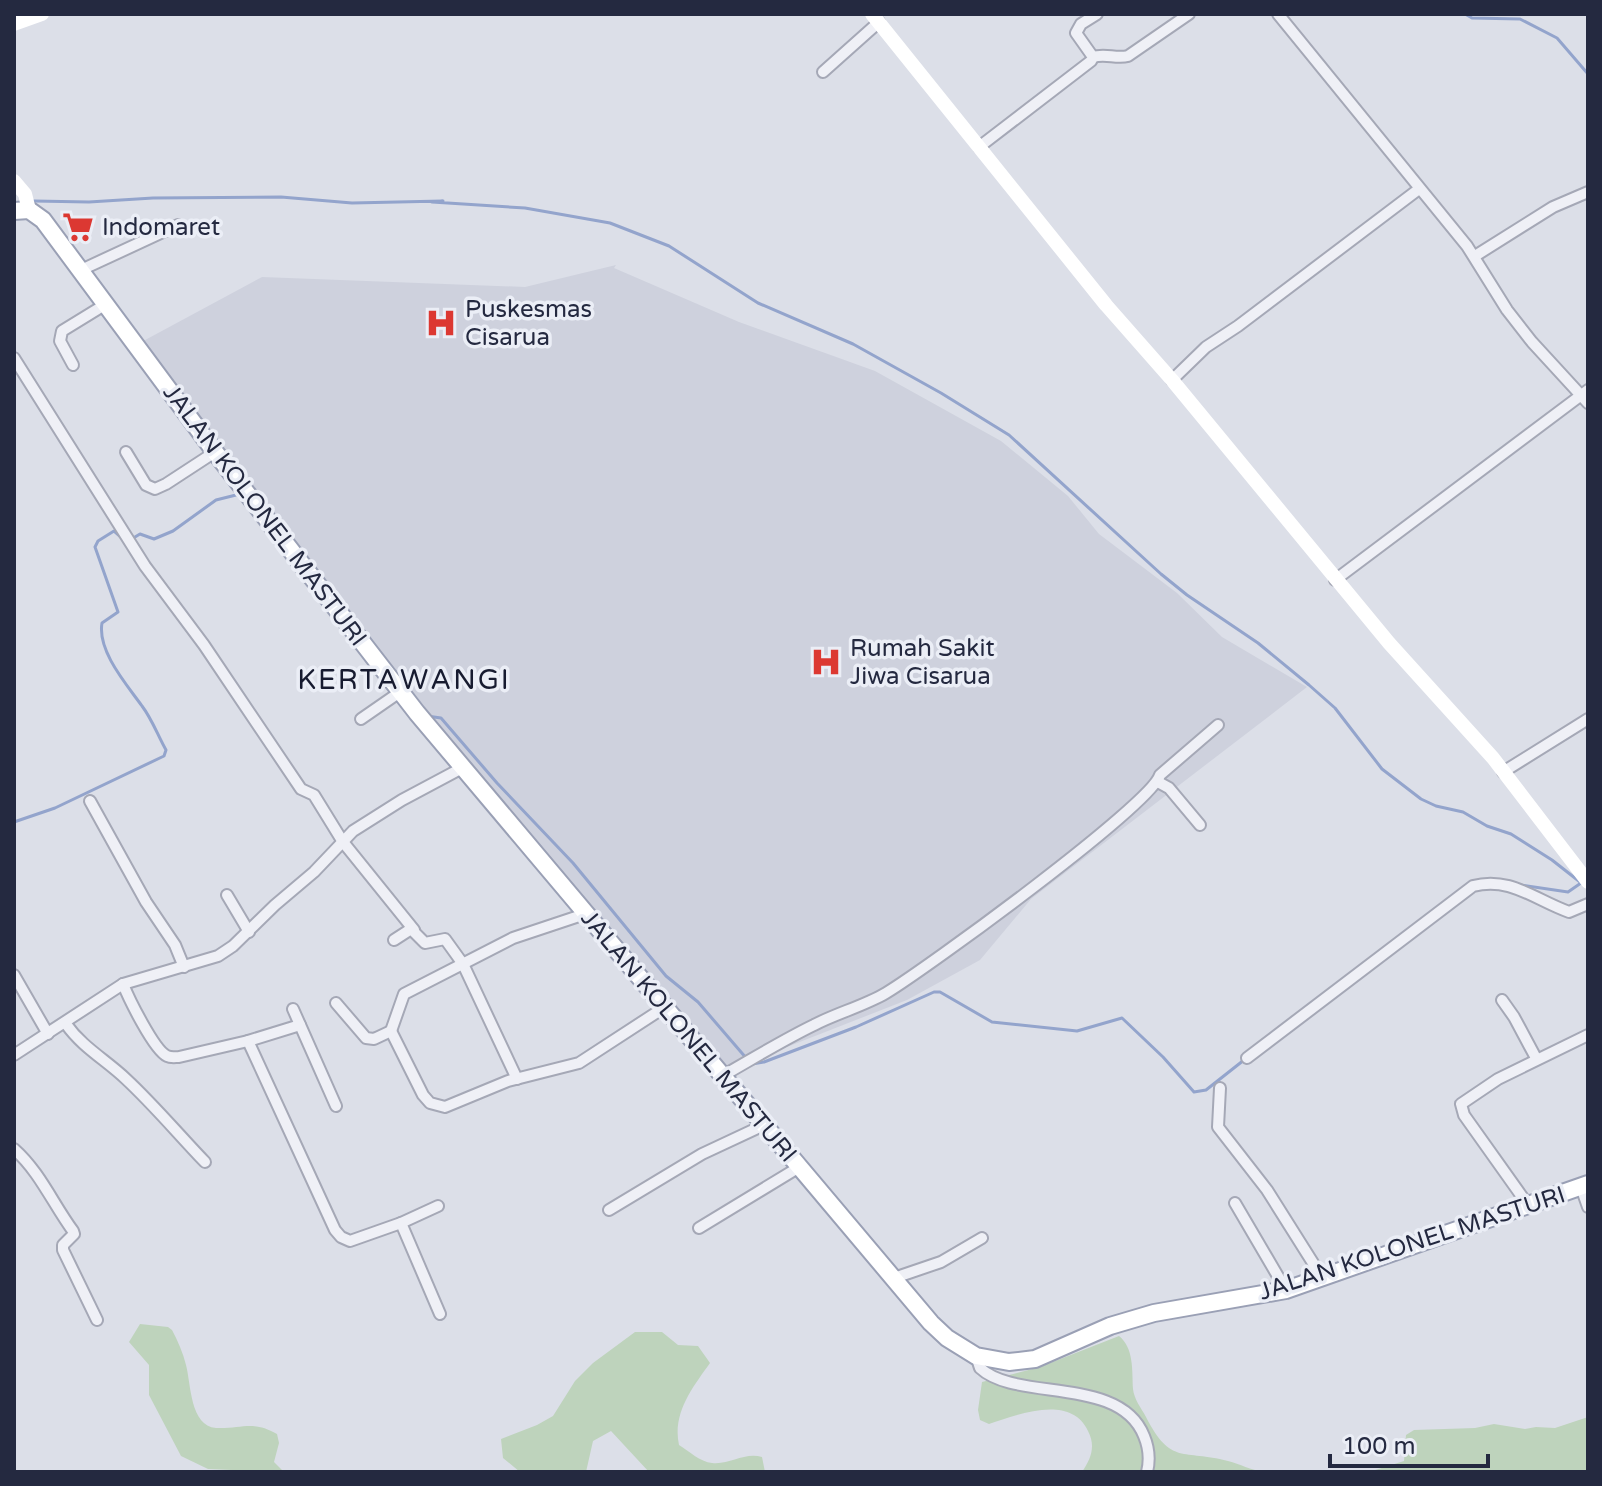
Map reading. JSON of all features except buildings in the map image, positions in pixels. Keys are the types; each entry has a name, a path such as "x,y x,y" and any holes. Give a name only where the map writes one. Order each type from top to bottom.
{"main road":[{"name":"JALAN KOLONEL MASTURI","path":"24,206 43,220 215,452 400,692 947,1338 976,1356 1009,1362 1035,1359 1110,1326 1154,1313 1286,1290 1584,1186"}],"street":[{"path":"14,24 42,14"},
{"path":"1093,57 1076,33 1081,24 1097,14"},
{"path":"979,147 1093,57 1128,56 1189,14"},
{"path":"1278,14 1475,256 1507,310 1560,374 1586,396 1335,580"},
{"path":"823,72 876,18 1106,305 1172,380 1335,580 1503,772 1585,878"},
{"path":"14,181 24,206"},
{"path":"1172,380 1206,347 1419,189"},
{"path":"1475,256 1553,207 1588,192"},
{"path":"81,270 178,225"},
{"path":"73,365 59,337 62,331 106,304"},
{"path":"14,358 145,566 204,645 301,789 316,797 343,842 425,943 445,939 463,964 517,1079"},
{"path":"126,452 146,485 155,489 215,452"},
{"path":"361,719 400,692"},
{"path":"1503,772 1588,719"},
{"path":"724,1075 815,1024 886,993 1055,869 1128,811 1158,782 1160,775 1218,725"},
{"path":"14,1055 66,1024 123,984 218,956 249,932 353,831 462,768"},
{"path":"1158,782 1169,788 1200,825"},
{"path":"90,801 146,902 175,945 184,967"},
{"path":"1247,1058 1473,886 1487,883 1517,887 1569,912 1588,904"},
{"path":"227,895 249,932"},
{"path":"336,1003 366,1038 374,1039 391,1031 404,994 513,938 585,914"},
{"path":"394,940 408,929 414,930"},
{"path":"14,975 48,1034"},
{"path":"123,984 131,1005 161,1052 169,1057 248,1041 300,1025"},
{"path":"1502,1000 1536,1058"},
{"path":"391,1031 423,1095 430,1103 445,1107 517,1079 585,1060 665,1007"},
{"path":"293,1009 336,1106"},
{"path":"66,1024 79,1042 101,1056 125,1078 205,1162"},
{"path":"1528,1205 1464,1115 1461,1104 1536,1058 1588,1035"},
{"path":"248,1041 341,1237 350,1241 438,1206"},
{"path":"1220,1088 1218,1127 1267,1190 1313,1263 1319,1278"},
{"path":"609,1210 702,1154 766,1124"},
{"path":"14,1149 38,1175 55,1207 73,1231 63,1250 97,1320"},
{"path":"699,1228 801,1166"},
{"path":"1584,1186 1588,1207"},
{"path":"1235,1203 1286,1290"},
{"path":"401,1223 440,1314"},
{"path":"894,1278 941,1262 982,1238"},
{"path":"976,1356 980,1368 998,1379 1093,1397 1119,1408 1135,1420 1143,1432 1149,1458 1147,1472"}],"shaded area":[{"name":"Rumah Sakit Jiwa Cisarua","path":"616,265 614,268 739,322 875,371 1001,441 1068,496 1099,534 1177,593 1222,637 1307,687 1031,899 980,960 907,1000 723,1072 660,999 134,346 262,277 525,287"}],"green space":[{"path":"140,1324 172,1330 186,1365 193,1403 201,1420 216,1428 254,1426 277,1434 279,1443 274,1462 284,1472 208,1469 181,1456 149,1395 149,1365 129,1342"},
{"path":"635,1332 662,1332 678,1345 698,1346 710,1363 681,1411 679,1445 712,1463 749,1456 762,1457 765,1472 649,1472 611,1431 593,1441 586,1472 520,1472 503,1458 501,1439 553,1416 575,1381 593,1363"},
{"path":"1119,1336 1130,1353 1135,1396 1163,1443 1180,1453 1228,1461 1263,1472 1082,1472 1090,1457 1092,1442 1080,1420 1069,1413 1043,1410 989,1424 980,1420 978,1410 982,1382 1040,1367"},
{"path":"1588,1417 1588,1472 1369,1472 1404,1461 1406,1435 1414,1430 1475,1428 1494,1424 1525,1429 1555,1428"}],"waterway":[{"path":"1465,14 1472,18 1520,19 1557,38 1588,74"},
{"path":"34,201 281,197 352,203 443,201 432,202 525,208 610,223 669,246 758,303 853,344 1009,435 1161,574 1258,643 1335,708 1382,769 1421,799 1463,812 1487,826 1511,834 1580,882"},
{"path":"130,540 140,534 154,539 173,531 216,500 240,494"},
{"path":"14,822 55,808 164,756 166,750 152,722 114,667 104,645 102,623 118,612 95,547 98,541 114,531 122,538"},
{"path":"427,716 441,718 573,863 666,976 698,1002 747,1059"},
{"path":"1520,885 1568,892 1581,883"},
{"path":"752,1064 856,1027 934,992 940,992 992,1022 1077,1031 1122,1018 1194,1092 1206,1090 1244,1060"}],"place":[{"name":"Indomaret","path":"78,227"},
{"name":"Puskesmas Cisarua","path":"441,323"},
{"name":"Rumah Sakit Jiwa Cisarua","path":"826,662"}],"district":[{"name":"KERTAWANGI","path":"404,679"}]}
